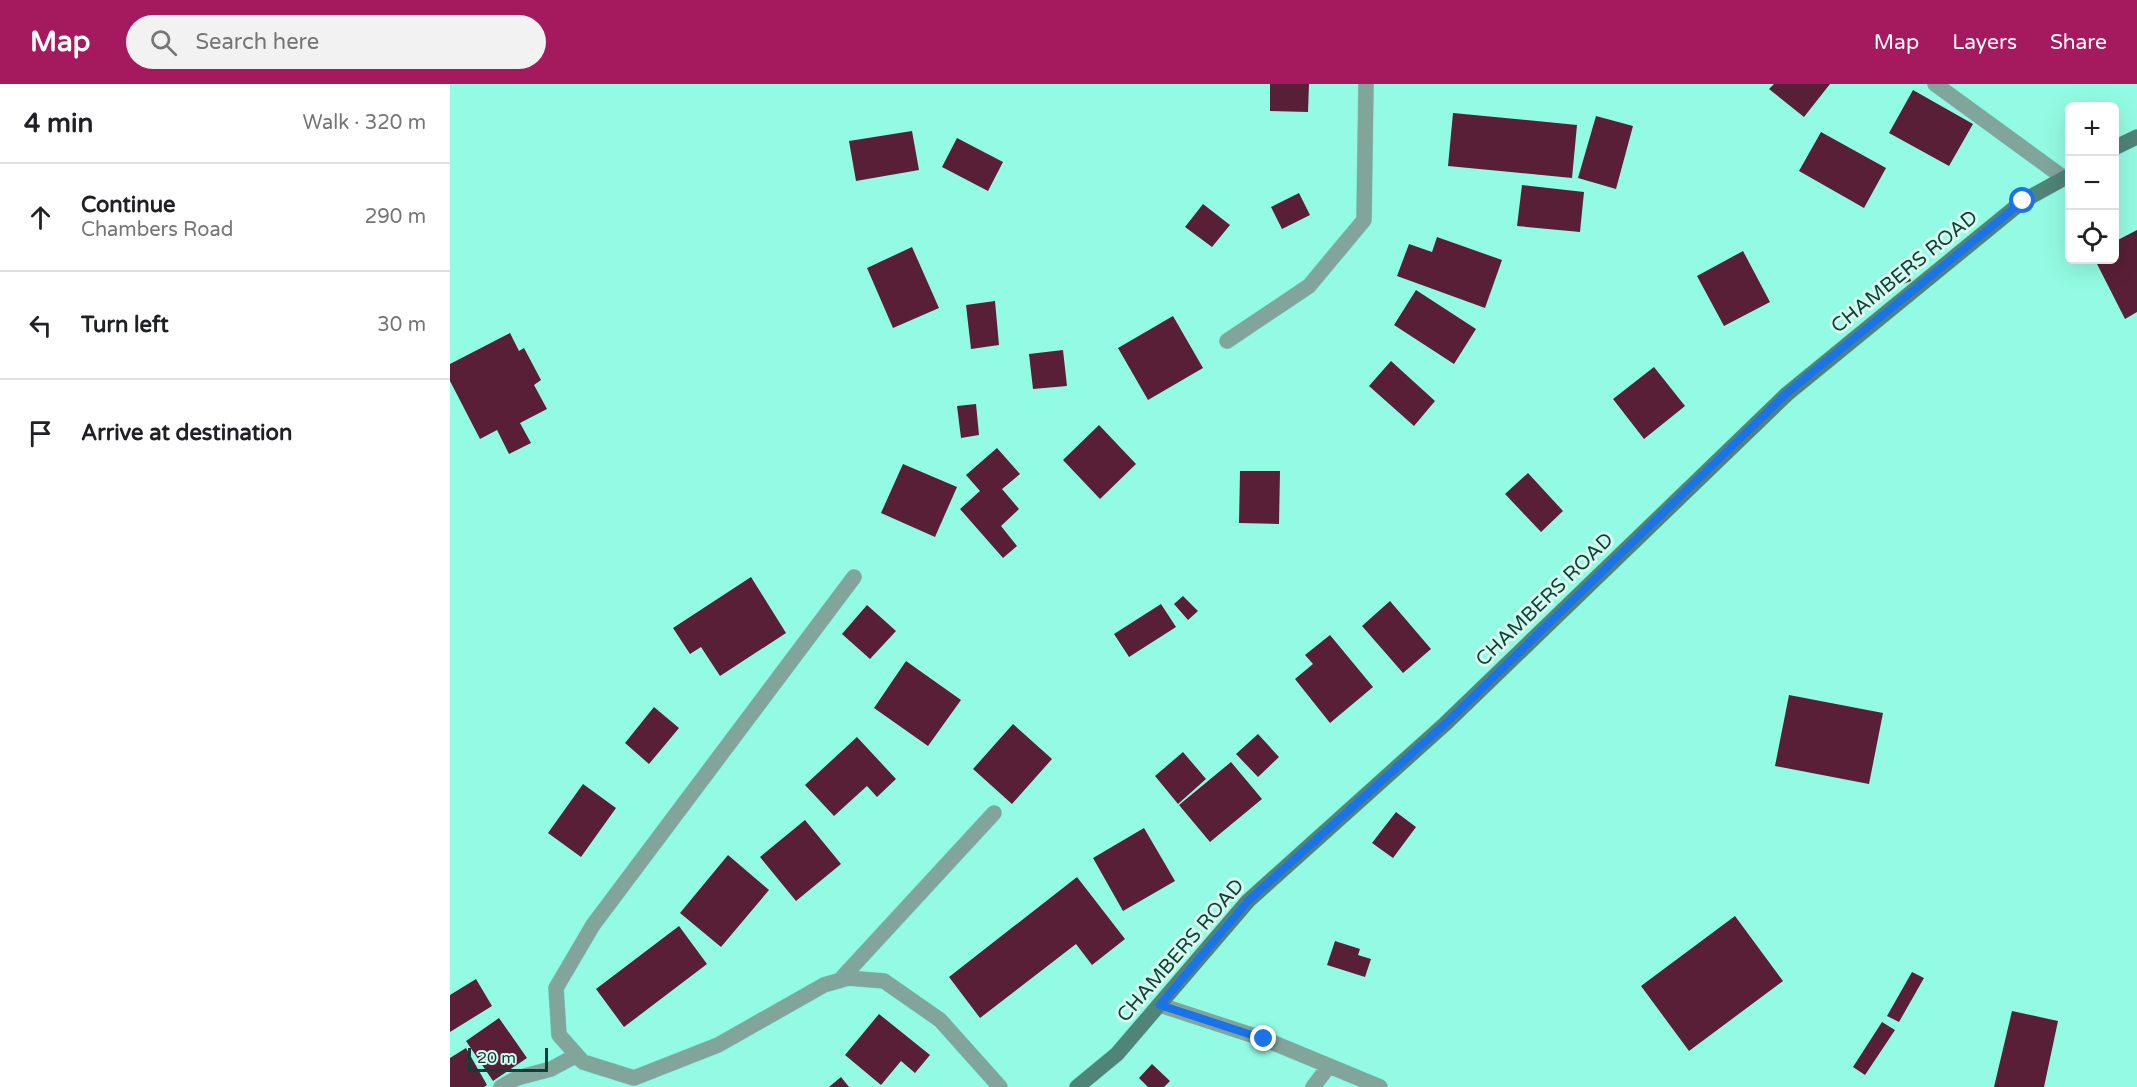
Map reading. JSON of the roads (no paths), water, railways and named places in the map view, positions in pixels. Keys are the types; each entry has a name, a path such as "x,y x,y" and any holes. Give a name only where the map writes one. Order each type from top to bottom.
{"street":[{"path":"1227,341 1309,286 1364,220 1366,84"},
{"path":"1935,84 2065,175"},
{"path":"2119,146 2137,137"},
{"name":"CHAMBERS ROAD","path":"1077,1087 1116,1054 1248,901 1445,724 1787,393 2023,201 2065,177"},
{"path":"854,577 587,934 556,988 559,1035 583,1062 634,1078 718,1045 824,985 848,978 884,981 940,1020 1000,1087"},
{"path":"839,981 994,813"},
{"path":"1160,1005 1264,1039 1380,1087"},
{"path":"501,1087 517,1077 551,1069 577,1055"},
{"path":"1313,1087 1329,1066"}]}
